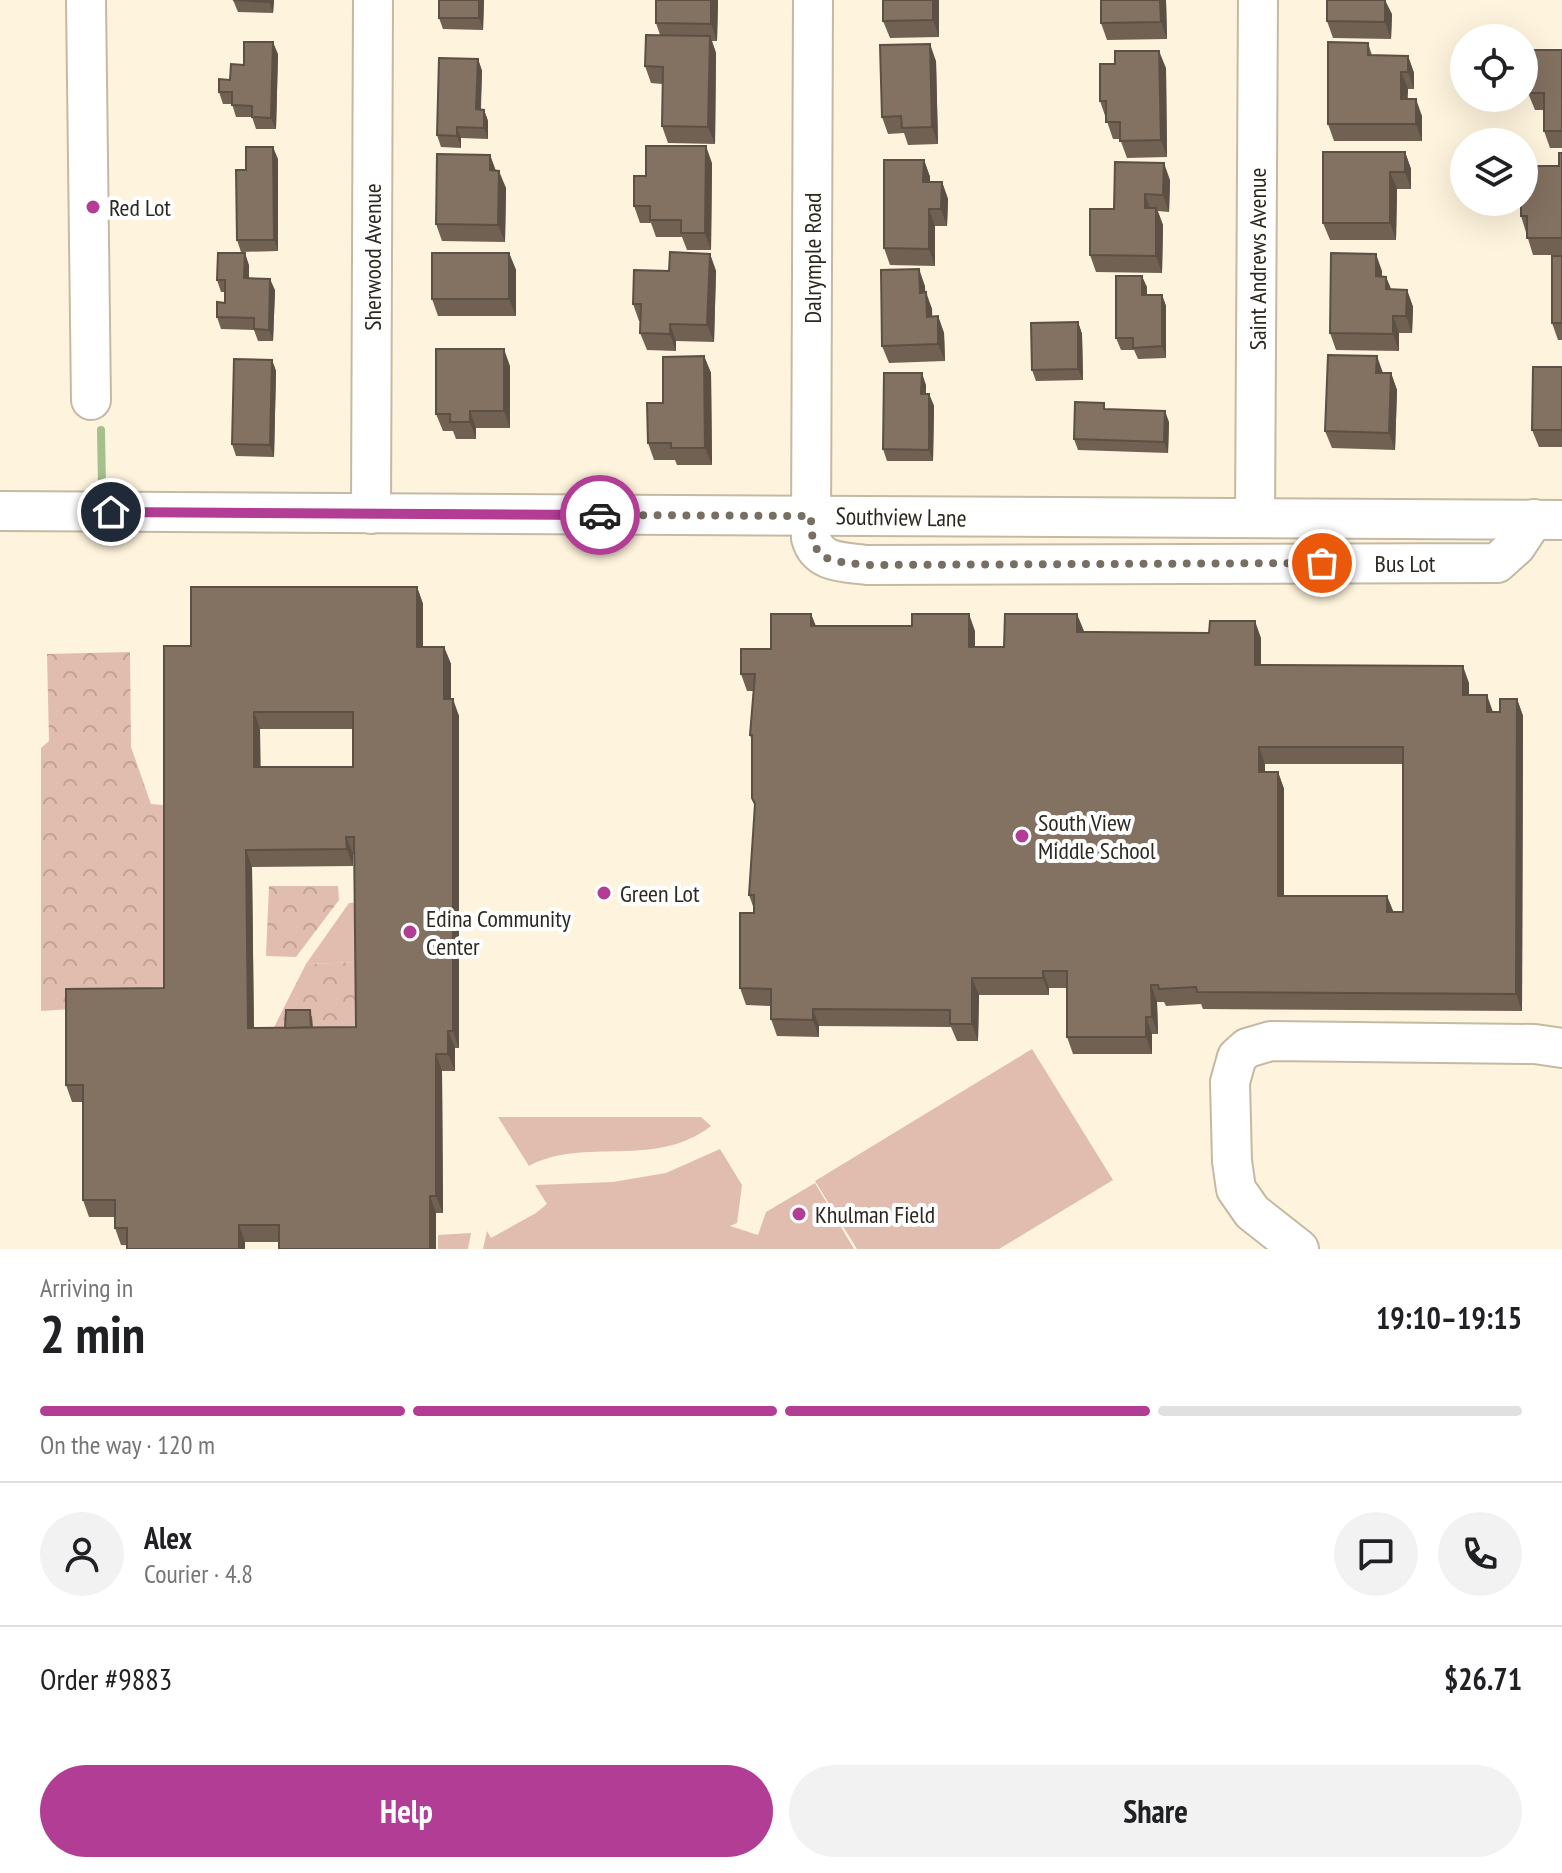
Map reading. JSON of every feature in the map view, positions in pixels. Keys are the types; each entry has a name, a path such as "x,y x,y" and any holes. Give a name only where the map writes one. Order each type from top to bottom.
{"street":[{"path":"86,0 91,400"},
{"name":"Sherwood Avenue","path":"371,514 373,0"},
{"name":"Dalrymple Road","path":"811,516 813,0"},
{"name":"Saint Andrews Avenue","path":"1255,518 1258,0"},
{"name":"Southview Lane","path":"0,511 1548,520"},
{"name":"Bus Lot","path":"811,516 812,545 826,559 867,565 1497,563 1548,520"},
{"path":"1299,1249 1252,1212 1236,1189 1232,1161 1230,1082 1237,1057 1247,1048 1271,1041 1535,1044 1562,1048"}],"green space":[{"path":"130,652 131,747 151,804 163,805 167,1003 41,1011 41,748 49,741 47,654"},
{"path":"269,886 338,886 339,900 296,957 266,956"},
{"path":"360,902 361,962 306,964 349,903"},
{"path":"361,962 362,1044 265,1045 306,964"},
{"path":"1032,1049 1113,1180 999,1249 857,1249 815,1181"},
{"path":"498,1117 701,1117 711,1126 689,1139 666,1147 573,1153 550,1157 529,1166"},
{"path":"720,1149 742,1185 737,1223 730,1226 758,1235 766,1212 815,1183 854,1249 483,1249 487,1231 491,1238 547,1204 535,1185 613,1182 666,1173"},
{"path":"471,1233 468,1249 438,1249 438,1235"}],"building":[{"path":"439,0 479,0 479,18 439,18"},
{"path":"656,0 711,0 711,24 656,23"},
{"path":"883,0 933,0 933,20 883,21"},
{"path":"1101,0 1160,0 1161,22 1101,23"},
{"path":"1327,0 1385,0 1385,22 1327,21"},
{"path":"646,35 710,36 708,127 662,126 663,67 645,66"},
{"path":"244,42 273,42 271,118 252,117 252,106 232,105 232,92 219,92 219,79 230,80 231,64 244,65"},
{"path":"1328,42 1368,43 1368,55 1408,56 1408,72 1401,72 1401,99 1416,99 1416,124 1328,124"},
{"path":"930,44 932,127 902,128 901,116 882,117 880,45"},
{"path":"1538,50 1562,50 1562,131 1544,131 1544,93 1538,93"},
{"path":"1115,51 1159,51 1161,140 1120,141 1120,122 1106,122 1106,101 1100,101 1100,64 1115,64"},
{"path":"439,58 478,59 476,109 484,110 484,128 457,127 457,136 437,135"},
{"path":"646,146 706,146 705,233 681,233 681,220 650,220 650,206 634,206 634,176 646,176"},
{"path":"246,147 273,147 274,240 237,240 236,170 246,170"},
{"path":"1323,152 1405,152 1405,172 1390,172 1390,223 1323,223"},
{"path":"1559,153 1562,153 1562,238 1527,238 1527,216 1538,216 1538,166 1559,166"},
{"path":"437,154 490,155 490,170 499,171 498,225 436,224"},
{"path":"884,160 924,160 923,182 942,182 941,209 929,209 929,249 884,248"},
{"path":"1115,162 1164,163 1163,195 1145,194 1145,208 1156,208 1156,256 1090,255 1090,209 1114,209"},
{"path":"670,252 710,254 707,325 670,324 670,334 640,333 641,304 633,304 634,270 669,271"},
{"path":"218,253 245,253 244,278 270,279 269,330 254,329 254,318 217,317 217,302 225,303 225,280 217,280"},
{"path":"432,253 509,253 509,299 432,299"},
{"path":"1331,253 1376,254 1376,276 1386,277 1386,289 1407,290 1406,316 1393,316 1393,334 1330,333"},
{"path":"1552,256 1562,256 1562,323 1552,323"},
{"path":"919,269 920,293 926,292 927,317 938,316 938,344 882,346 881,270"},
{"path":"1116,276 1142,276 1142,295 1162,295 1162,346 1133,348 1133,338 1116,338"},
{"path":"1078,322 1078,369 1032,370 1031,323"},
{"path":"436,349 504,349 504,411 470,411 470,422 450,422 450,414 436,414"},
{"path":"1328,355 1377,356 1376,373 1391,373 1389,433 1325,431"},
{"path":"704,356 705,448 671,448 671,443 648,443 647,403 663,403 663,357"},
{"path":"234,359 272,360 270,445 232,444"},
{"path":"1533,367 1562,367 1562,430 1532,430"},
{"path":"884,373 922,373 921,394 929,394 929,450 883,449"},
{"path":"1075,402 1104,403 1104,409 1165,411 1164,442 1074,439"},
{"name":"Edina Community Center","path":"191,587 417,587 417,647 444,647 444,699 453,699 453,1031 448,1031 448,1054 436,1054 436,1196 430,1196 430,1249 279,1249 279,1225 239,1225 239,1249 127,1249 127,1228 115,1228 115,1200 83,1200 83,1085 66,1085 66,989 164,988 164,646 191,646","holes":["254,712 353,712 353,767 254,767","346,837 354,837 356,1027 248,1028 246,850 347,849"]},
{"name":"South View Middle School","path":"771,614 811,614 811,626 912,626 912,614 969,614 969,647 1004,647 1005,614 1077,614 1077,632 1209,633 1210,621 1255,621 1255,665 1463,666 1463,695 1487,695 1487,712 1500,712 1500,699 1517,699 1516,994 1197,992 1196,987 1159,989 1158,985 1151,985 1152,1017 1146,1017 1146,1037 1067,1037 1067,971 1043,971 1043,978 972,978 972,1024 950,1024 950,1010 813,1009 813,1020 771,1019 771,989 740,988 740,913 754,913 754,895 749,895 755,804 752,798 750,735 755,674 741,674 741,649 771,649","holes":["1259,747 1403,747 1403,912 1387,912 1387,896 1278,896 1278,772 1259,772"]},
{"path":"286,1010 310,1010 311,1027 285,1028"}],"waterway":[{"path":"101,430 102,487"}],"way so far":[{"path":"600,515 811,516 812,545 826,559 867,565 1322,563"}],"place":[{"name":"Red Lot","path":"93,207"},
{"name":"South View Middle School","path":"1022,836"},
{"name":"Green Lot","path":"604,893"},
{"name":"Edina Community Center","path":"410,932"},
{"name":"Khulman Field","path":"799,1214"}],"route":[{"path":"111,512 600,515"}]}
